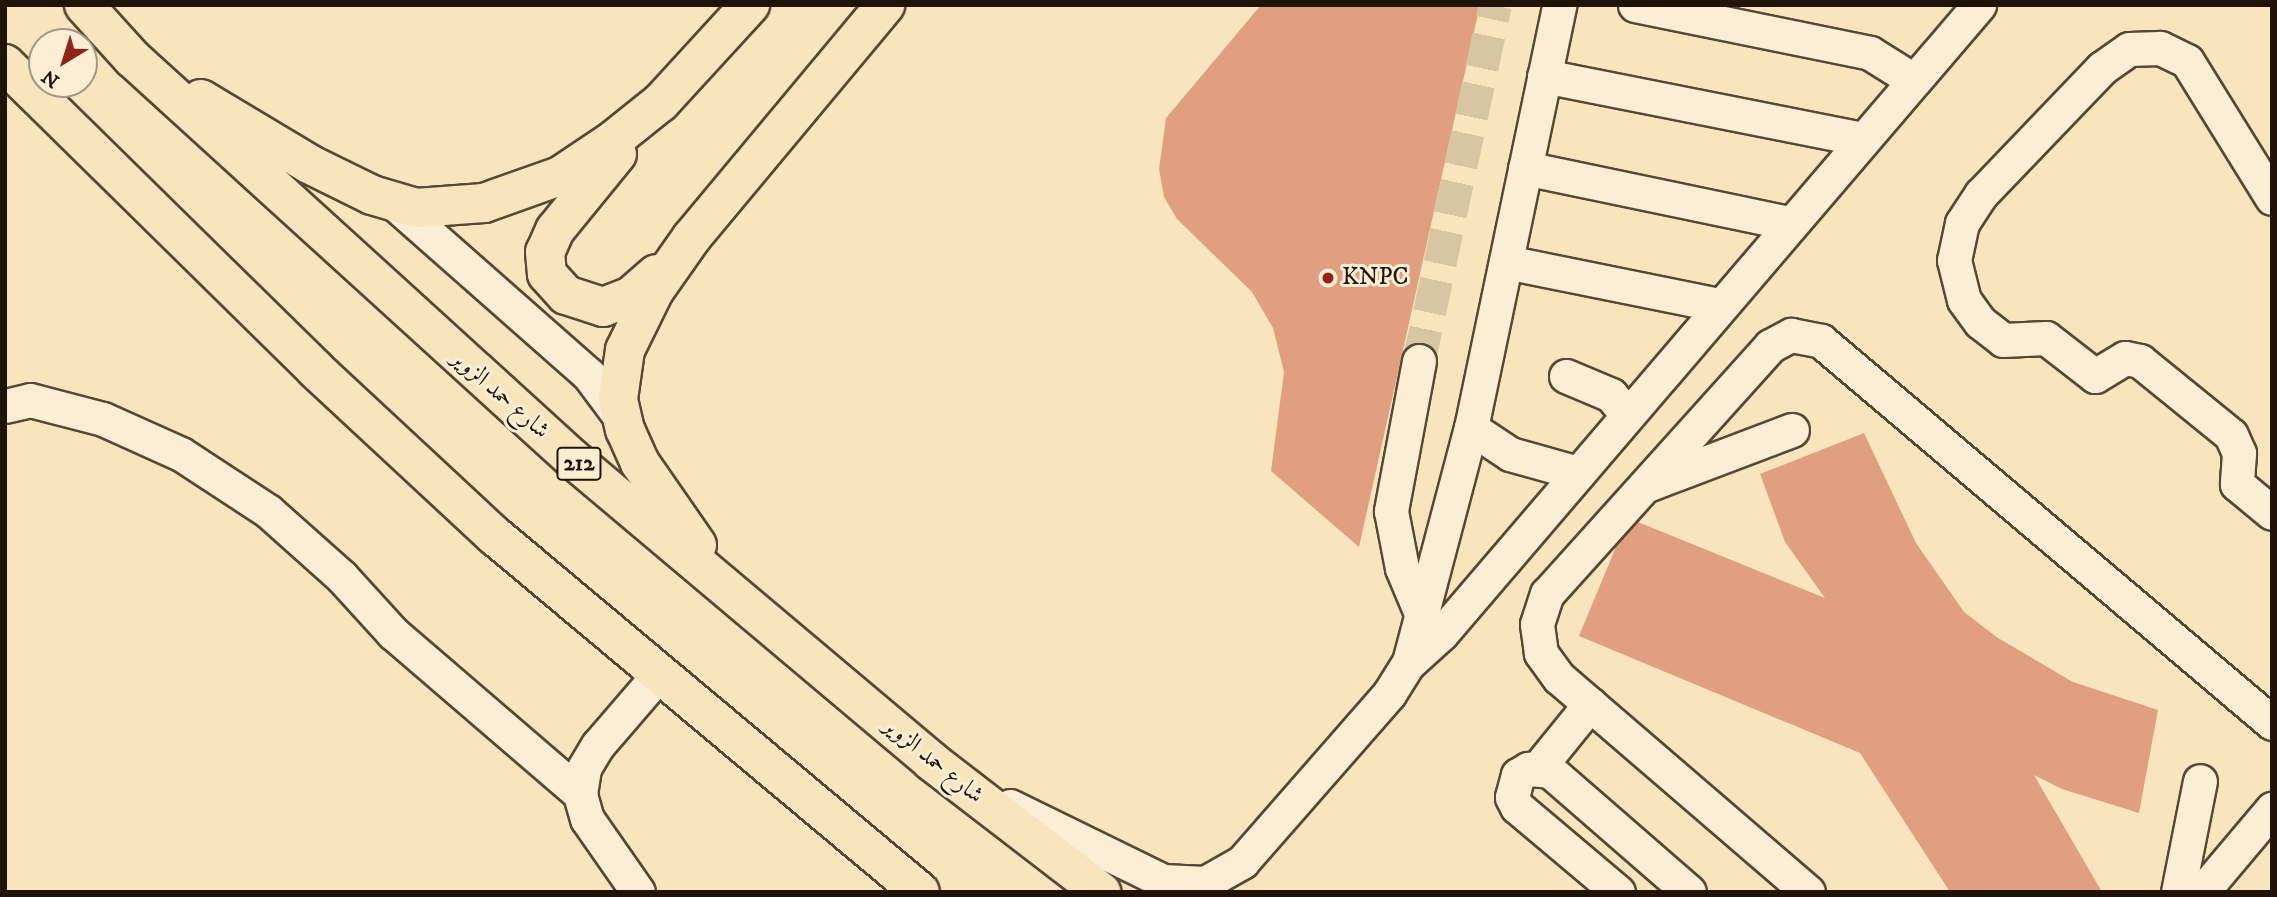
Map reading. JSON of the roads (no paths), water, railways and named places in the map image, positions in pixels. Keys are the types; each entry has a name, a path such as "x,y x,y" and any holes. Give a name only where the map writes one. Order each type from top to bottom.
{"main road":[{"name":"شارع حمد الزوير","path":"84,5 131,58 443,345 931,761 1101,892"},
{"path":"750,5 661,103 555,230 545,252 547,274 573,299 593,306 612,305 642,288 692,237 885,5"},
{"path":"131,58 309,164 394,203 416,208 462,207 533,189 585,161 661,103"},
{"path":"5,64 325,378 495,536 920,892"},
{"path":"692,237 635,326 618,375 621,418 631,446 656,487 740,599"}],"street":[{"path":"1409,662 1423,618 1471,428 1559,5"},
{"path":"1634,5 1870,53 1913,80"},
{"path":"931,761 1058,833 1163,881 1205,883 1242,862 1380,706 1409,662 1441,634 1789,223 1979,5"},
{"path":"2272,198 2196,72 2174,53 2145,46 2108,62 1981,194 1962,223 1954,260 1964,300 1980,322 2003,340 2052,340 2095,376 2125,358 2140,361 2231,435 2239,453 2237,484 2272,513"},
{"path":"1544,76 1861,139"},
{"path":"1525,168 1789,223"},
{"path":"394,203 589,375 621,418"},
{"path":"1506,262 1720,305"},
{"path":"1808,892 1559,678 1541,653 1537,624 1540,608 1547,594 1770,346 1791,335 1812,337 2272,723"},
{"path":"1419,361 1391,511 1402,568 1423,618"},
{"path":"1566,376 1611,395 1628,415"},
{"path":"5,406 30,400 103,419 181,454 268,511 342,577 393,633 580,794"},
{"path":"1471,428 1510,454 1578,473"},
{"path":"1644,486 1793,430"},
{"path":"638,892 587,820 580,794 584,768 598,746 659,674"},
{"path":"1590,704 1539,767 1518,775 1512,796 1517,807 1618,892"},
{"path":"1539,767 1558,777 1689,892"},
{"path":"2178,892 2200,781"},
{"path":"2202,892 2272,809"}],"tunnel":[{"path":"1419,361 1495,5"}],"place":[{"name":"KNPC","path":"1328,278"}]}
